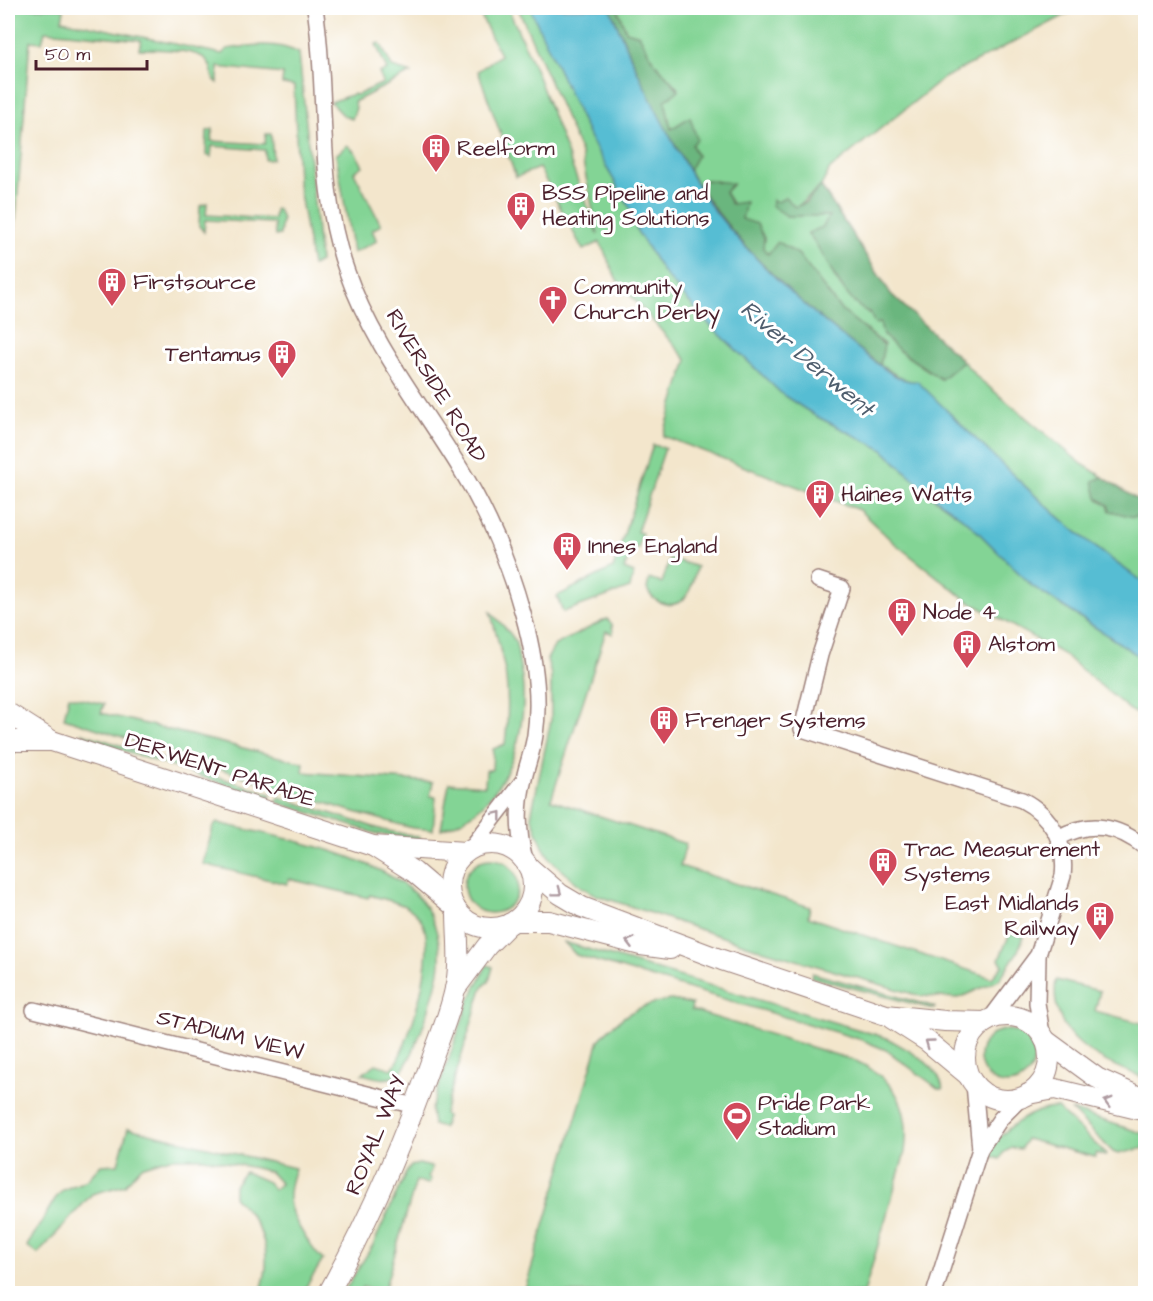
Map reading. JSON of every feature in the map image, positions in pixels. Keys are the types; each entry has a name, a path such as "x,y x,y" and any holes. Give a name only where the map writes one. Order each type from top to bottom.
{"street":[{"name":"RIVERSIDE ROAD","path":"315,8 326,187 333,226 347,273 384,350 461,470 484,511 505,559 524,616 535,669 537,708 532,747 523,781 519,825 527,864"},
{"path":"818,580 842,588 820,655 802,729 1022,800 1044,815 1058,838 1064,855 1063,876 1038,955 1037,1003 1049,1052 1047,1070 1038,1086 1001,1118 980,1149 934,1293"},
{"name":"DERWENT PARADE","path":"8,713 52,741 373,846 414,872 455,909"},
{"name":"DERWENT PARADE","path":"8,741 52,741"},
{"name":"RIVERSIDE ROAD","path":"468,850 523,781"},
{"path":"1058,838 1079,828 1094,825 1131,837 1146,848"},
{"path":"527,864 534,885 532,897 524,913 512,922 499,928 481,927 470,923 455,909 449,894 450,876 454,865 468,850 487,844 499,844 511,848 560,894 582,907 708,955 886,1015 945,1021 988,1020 1005,1015 1019,1017 1032,1024 1044,1037 1091,1075 1146,1100"},
{"name":"DERWENT PARADE","path":"373,846 468,850"},
{"name":"ROYAL WAY","path":"328,1293 374,1205 415,1106 455,989 459,952 455,909"},
{"path":"512,922 549,921 641,945 708,955"},
{"name":"ROYAL WAY","path":"455,989 487,946 512,922"},
{"path":"980,1149 971,1079 965,1061 967,1043 974,1031 988,1020 1038,955"},
{"name":"STADIUM VIEW","path":"34,1010 415,1106"},
{"path":"886,1015 927,1041 993,1098 1011,1100 1055,1089 1146,1111"}],"green space":[{"path":"8,8 62,8 64,10 62,20 222,54 227,49 264,45 282,47 299,53 320,262 312,266 298,181 294,86 282,84 283,74 218,67 218,83 213,78 208,62 196,54 139,49 141,40 45,31 42,42 30,41 12,268 8,269"},
{"path":"477,8 508,8 536,71 598,235 581,153 518,8 530,8 590,138 632,212 637,231 663,272 706,321 783,395 816,416 882,449 932,497 968,522 1032,586 1145,660 1145,719 1131,711 1063,654 968,601 893,542 859,510 663,436 687,360 617,280 600,242 583,250 539,168 516,177 478,71 500,55"},
{"path":"610,8 617,8 626,31 639,35 654,62 679,90 665,101 671,129 690,117 697,139 692,145 697,156 689,170 652,104"},
{"path":"617,8 1079,8 944,78 830,169 821,186 787,216 829,216 823,227 808,234 821,248 835,278 848,295 880,323 899,351 941,379 963,361 977,377 1082,464 1103,477 1094,481 1097,497 1133,517 1145,514 1145,583 1084,538 1055,513 916,383 901,378 880,365 884,344 840,309 798,254 768,254 763,248 764,238 742,219 725,192 733,184 705,180 698,185 689,170 697,156 692,145 690,118 671,129 665,101 679,90 654,62 639,35 626,31"},
{"path":"380,43 392,67 411,73 354,102 356,108 352,119 344,116 331,102 353,94 357,95 383,83 379,73 387,70 376,44"},
{"path":"213,129 211,141 265,144 266,134 271,134 273,159 265,160 265,150 212,146 211,157 206,155 207,131"},
{"path":"347,145 355,152 363,166 354,172 381,225 372,230 377,241 353,253 336,155"},
{"path":"705,180 733,183 725,192 731,204 746,202 742,219 757,224 764,238 763,248 768,254 778,242 798,254 840,309 884,345 880,365 829,325 758,260 717,212 698,185"},
{"path":"821,186 891,294 963,361 941,379 899,350 883,335 880,323 875,324 869,312 860,308 844,290 808,233 823,227 829,216 787,216 772,206 773,200 778,202 785,197 795,207 805,203"},
{"path":"207,203 206,215 274,219 275,209 278,209 282,219 280,235 275,236 274,223 205,220 204,232 199,226 200,206"},
{"path":"653,445 665,448 637,532 642,533 638,549 633,547 624,569 634,573 630,588 563,612 557,596 613,568"},
{"path":"1103,477 1145,505 1145,514 1133,517 1110,511 1108,505 1097,498 1093,481"},
{"path":"670,558 697,567 687,595 677,603 665,604 654,599 647,589 649,579 662,583"},
{"path":"490,611 512,635 517,649 523,690 518,740 510,764 498,786 483,805 464,819 441,829 449,783 485,786 486,770 492,770 493,749 505,744 508,707 506,677"},
{"path":"607,619 612,624 613,634 606,631 551,800 686,844 680,866 810,907 808,917 992,978 1003,965 999,960 1010,933 1024,936 1017,953 999,980 959,998 920,996 759,949 596,895 581,887 551,860 543,847 531,816 551,720 551,675 547,659 555,645"},
{"path":"69,696 104,704 101,713 304,763 303,772 433,782 430,796 436,797 433,830 412,828 344,809 64,718"},
{"path":"82,733 271,794 269,799 85,738"},
{"path":"279,797 383,830 420,837 420,840 378,834 276,802"},
{"path":"217,823 294,840 349,857 397,880 416,895 427,909 437,935 440,953 439,972 418,1040 397,1075 384,1079 362,1074 376,1064 392,1069 407,1040 420,997 427,953 426,935 422,922 406,907 370,895 368,898 289,879 287,884 203,864 213,827"},
{"path":"491,859 501,861 510,867 516,876 518,886 516,896 510,905 501,911 491,913 481,911 472,905 466,896 464,886 466,876 472,867 481,861"},
{"path":"564,942 887,1038 929,1065 940,1080 943,1089 939,1089 886,1050 862,1040 576,955"},
{"path":"487,965 493,967 489,981 482,988 444,1114 447,1117 443,1128 433,1125 431,1109 469,1001"},
{"path":"812,973 935,1007 933,1009 811,977"},
{"path":"1056,980 1100,991 1095,1011 1145,1024 1145,1078 1095,1055 1069,1032 1060,1018 1056,1000"},
{"name":"Pride Park Stadium","path":"671,1000 692,1004 691,1010 856,1061 891,1086 903,1108 906,1121 905,1152 864,1293 524,1293 599,1040 615,1024 640,1008"},
{"path":"1007,1030 1017,1032 1026,1038 1032,1047 1034,1057 1032,1067 1026,1076 1017,1082 1007,1084 997,1082 988,1076 982,1067 980,1057 982,1047 988,1038 997,1032"},
{"path":"1057,1108 1106,1154 1105,1156 1096,1153 1095,1157 1026,1139 1021,1149 1011,1148 1003,1153 1000,1159 990,1156 988,1152 1009,1128 1027,1116"},
{"path":"1071,1110 1145,1134 1145,1148 1118,1154 1113,1152"},
{"path":"128,1128 295,1168 289,1192 290,1206 304,1235 323,1260 302,1293 260,1293 266,1266 264,1241 253,1218 234,1198 234,1185 245,1172 268,1182 273,1190 281,1184 270,1172 204,1158 170,1158 141,1167 125,1185 92,1194 38,1254 27,1246 55,1199 63,1190 87,1180 101,1165 118,1164"},
{"path":"419,1164 432,1167 428,1178 431,1179 429,1184 416,1181 384,1291 362,1287 360,1293 343,1293 373,1245 406,1173 411,1166"}],"water":[{"name":"River Derwent","path":"530,8 610,8 649,96 689,172 709,203 746,248 798,299 876,363 901,378 917,381 1055,513 1084,538 1145,583 1145,660 1032,586 968,522 932,496 882,449 816,416 783,395 706,321 663,272 637,231 632,212 590,138"}],"place":[{"name":"Reelform","path":"436,174"},
{"name":"BSS Pipeline and Heating Solutions","path":"521,232"},
{"name":"Firstsource","path":"112,308"},
{"name":"Community Church Derby","path":"553,326"},
{"name":"Tentamus","path":"282,380"},
{"name":"Haines Watts","path":"820,520"},
{"name":"Innes England","path":"567,572"},
{"name":"Node 4","path":"902,638"},
{"name":"Alstom","path":"967,670"},
{"name":"Frenger Systems","path":"664,746"},
{"name":"Trac Measurement Systems","path":"883,888"},
{"name":"East Midlands Railway","path":"1100,942"},
{"name":"Pride Park Stadium","path":"737,1142"}]}
